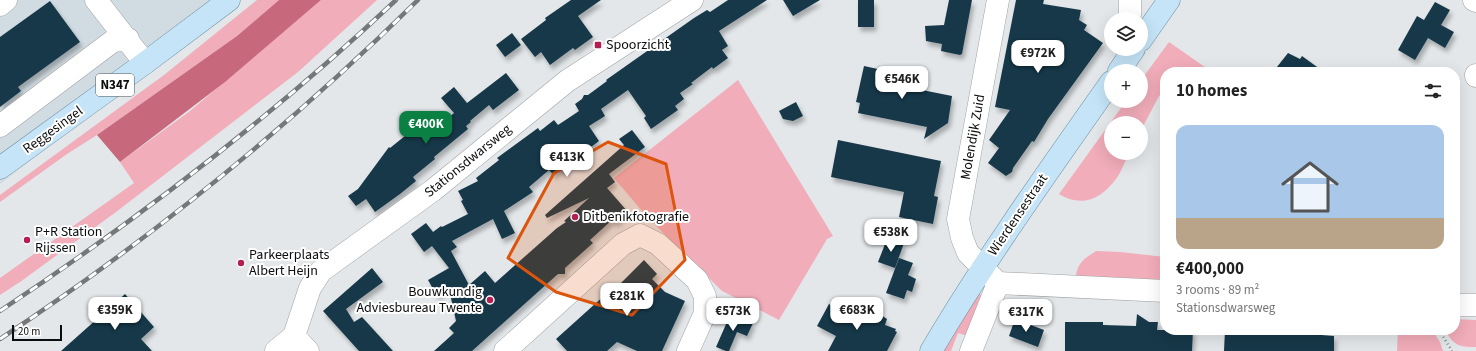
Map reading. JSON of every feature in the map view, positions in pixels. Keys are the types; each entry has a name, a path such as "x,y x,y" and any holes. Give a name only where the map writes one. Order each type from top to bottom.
{"main road":[{"name":"Reggesingel","path":"0,168 229,0"},
{"path":"1148,30 1169,0"},
{"name":"Wierdensestraat","path":"931,351 958,305 990,276 1104,93"}],"street":[{"path":"0,5 6,0"},
{"path":"96,0 128,39 145,63"},
{"name":"Stationsdwarsweg","path":"276,351 301,343 310,288 321,271 432,191 567,81 692,0"},
{"name":"Molendijk Zuid","path":"990,276 968,253 962,238 958,219 998,0"},
{"path":"0,126 113,41 128,39"},
{"path":"505,351 623,244 640,235 658,244 697,280 705,296 705,313 688,351"},
{"path":"990,276 1160,291"},
{"name":"Wierdensestraat","path":"971,351 990,276"},
{"path":"1460,305 1476,306"}],"path":[{"path":"1442,335 1452,351"}],"highlighted area":[{"path":"608,142 666,164 685,260 632,315 556,292 508,258 554,173"}],"shaded area":[{"path":"0,0 240,0 0,184"},
{"path":"257,0 279,0 237,36 0,202 0,195 164,75"},
{"path":"279,0 321,0 225,82 120,162 97,135 237,36"},
{"path":"321,0 377,0 298,72 116,212 0,295 0,278 134,183 120,162 190,111"},
{"path":"1169,42 1205,67 1160,67 1160,95 1148,117 1115,116 1121,108 1148,108 1148,70"},
{"path":"738,80 833,236 827,239 779,320 722,291 648,218 614,178"},
{"path":"1104,132 1104,160 1126,160 1116,179 1104,192 1083,201 1067,198 1059,194"},
{"path":"1096,251 1160,256 1160,285 1075,279 1079,265"},
{"path":"978,294 987,296 971,337 958,333 951,351 937,351"},
{"path":"1460,319 1476,320 1476,347 1461,346 1451,339 1448,335 1460,335"},
{"path":"1398,335 1435,335 1443,351 1397,351"}],"building":[{"path":"571,0 601,0 578,16 593,37 575,50 573,48 550,65 541,52 535,57 521,39 546,20 545,18"},
{"path":"728,0 767,0 719,31 728,46 722,50 728,58 713,69 712,67 691,83 693,84 680,93 684,99 675,106 678,110 651,129 644,118 646,116 628,90 601,109 605,116 589,126 599,141 554,175 549,170 529,187 533,192 504,211 515,233 502,239 493,219 452,241 457,247 451,251 469,285 485,271 495,283 557,228 566,222 564,221 589,198 547,218 545,215 624,145 619,139 632,130 645,147 609,174 615,182 607,188 628,212 615,223 612,220 590,240 593,243 565,268 565,274 558,274 472,351 434,351 454,333 449,328 456,321 449,289 437,296 428,280 449,268 432,246 424,252 411,234 426,223 433,232 441,226 442,227 468,214 461,201 463,200 458,191 478,181 476,178 499,160 497,158 538,128 540,131 554,120 558,125 579,111 575,104 582,99 584,95 588,95 607,81 606,80 694,18 707,10 710,12"},
{"path":"783,0 820,0 793,16"},
{"path":"858,0 874,0 874,27 858,27"},
{"path":"949,0 972,0 962,54 960,55 941,51 942,44 926,41 925,26 944,25"},
{"path":"1016,0 1044,0 1043,4 1081,10 1079,20 1087,25 1084,30 1103,43 1048,119 1034,142 1032,141 1013,168 1012,172 1006,176 988,163 999,148 989,140 1010,110 995,107"},
{"path":"50,1 80,42 18,87 21,91 0,107 0,37"},
{"path":"1435,2 1450,10 1441,25 1454,32 1445,48 1428,38 1415,60 1398,50 1417,16 1424,20"},
{"path":"512,33 521,45 505,57 496,45"},
{"path":"1288,53 1300,59 1302,56 1317,67 1277,67"},
{"path":"864,66 919,78 917,89 952,96 948,123 924,139 927,127 858,113 860,103 856,102"},
{"path":"506,73 519,90 493,110 489,105 470,121 471,122 466,126 468,129 434,157 435,159 413,177 416,181 375,212 366,199 356,206 348,196 358,189 389,147 390,148 421,123 429,133 454,113 441,98 454,87 467,103"},
{"path":"796,102 803,116 793,121 783,119 779,111"},
{"path":"838,140 941,161 934,196 938,197 933,224 899,217 904,192 831,177"},
{"path":"887,239 893,239 904,243 895,268 878,262"},
{"path":"899,258 913,263 908,275 916,279 912,292 907,290 904,299 886,293"},
{"path":"644,260 657,274 652,279 665,292 685,301 662,351 637,351 617,342 607,351 567,351 556,339 616,285 617,287"},
{"path":"372,268 383,282 346,309 354,322 362,317 393,351 359,351 323,311"},
{"path":"125,294 154,327 141,339 152,351 61,351"},
{"path":"829,304 859,320 866,305 887,319 885,325 896,329 895,331 897,332 887,351 828,351 836,336 817,326"},
{"path":"733,314 753,323 747,336 737,332 729,351 726,351 716,347 727,322 729,323"},
{"path":"1137,314 1149,322 1158,322 1157,330 1160,330 1160,335 1193,335 1192,351 1065,351 1065,322 1103,322 1103,325 1136,326"},
{"path":"1015,319 1044,330 1038,347 1009,336"},
{"path":"1225,335 1334,336 1334,351 1224,351"}],"railway":[{"path":"0,311 104,239 205,164 350,43 396,0"},
{"path":"0,339 111,262 217,180 320,92 418,0"}],"place":[{"name":"Spoorzicht","path":"598,45"},
{"name":"Ditbenikfotografie","path":"575,217"},
{"name":"P+R Station Rijssen","path":"27,240"},
{"name":"Parkeerplaats Albert Heijn","path":"241,263"},
{"name":"Bouwkundig Adviesbureau Twente","path":"490,300"}]}
